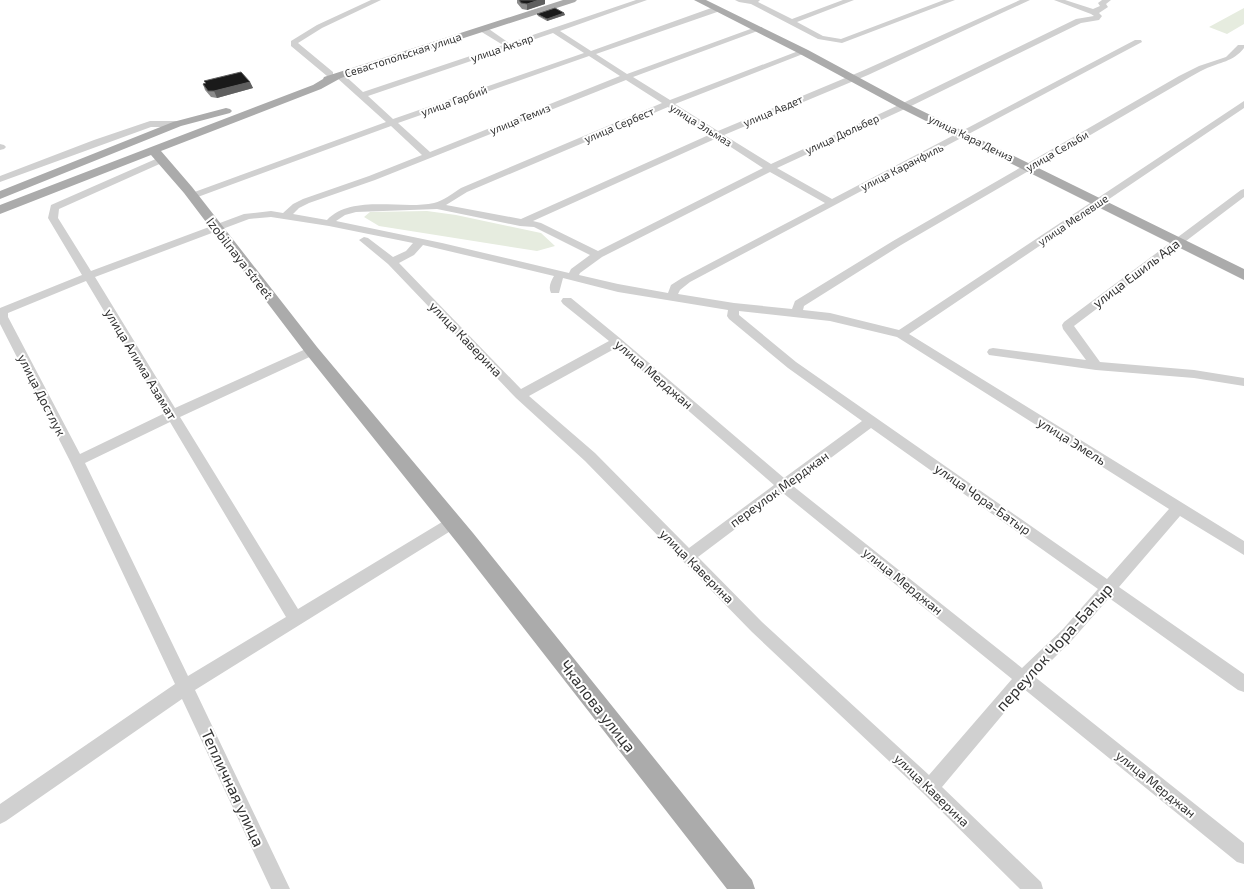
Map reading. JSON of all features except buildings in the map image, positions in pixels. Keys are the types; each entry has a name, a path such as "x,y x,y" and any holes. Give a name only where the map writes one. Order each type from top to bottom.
{"main road":[{"name":"Севастопольская улица","path":"222,112 335,75 483,30 572,0"},
{"name":"улица Кара Дениз","path":"699,0 804,52 904,106 1244,275"},
{"path":"0,210 130,158 157,155 180,139 317,87 335,75"},
{"path":"271,104 301,87"},
{"path":"0,195 177,124 222,112"},
{"path":"0,202 222,112"},
{"name":"Izobilnaya street","path":"157,155 192,196 312,351 452,523"},
{"name":"Чкалова улица","path":"452,523 743,889"}],"street":[{"path":"377,0 308,33 297,39 294,43 295,46 361,96 428,155"},
{"name":"улица Акъяр","path":"361,96 644,0"},
{"path":"739,0 754,1 792,21 819,38 832,41 842,41 951,0"},
{"path":"792,21 850,0"},
{"name":"улица Авдет","path":"520,223 716,135 851,77 864,73 1026,0"},
{"path":"1058,0 1094,12"},
{"name":"улица Дюльбер","path":"572,278 575,271 598,255 770,168 904,106 1079,21 1096,18 1098,16 1094,12 1104,7 1102,2 1107,0"},
{"name":"улица Гарбий","path":"192,196 391,123 717,9"},
{"path":"483,30 509,46"},
{"name":"улица Эльмаз","path":"553,30 716,135 832,203"},
{"name":"улица Темиз","path":"286,216 296,206 306,201 372,178 625,77 759,30"},
{"name":"улица Каранфиль","path":"672,297 675,288 686,280 964,135 1138,42"},
{"name":"улица Сельби","path":"797,313 799,304 897,243 1203,66 1214,62 1221,62 1235,55 1241,47"},
{"name":"улица Сербест","path":"437,206 464,190 668,104 804,52"},
{"name":"улица Мелевше","path":"901,334 1244,104"},
{"path":"0,179 61,155 147,125 177,124"},
{"name":"улица Алима Азамат","path":"157,155 54,207 53,218 296,619"},
{"name":"улица Ешиль Ада","path":"1096,366 1069,329 1068,325 1244,192"},
{"path":"329,223 343,212 356,208 437,206 520,223 537,225 598,255"},
{"name":"улица Достлук","path":"185,687 77,461 1,318 2,311 88,276 248,216 271,214 329,223 420,242 560,275"},
{"name":"улица Каверина","path":"364,240 392,262 520,396 590,457 757,627 930,788 1034,889"},
{"path":"392,262 410,252 420,242"},
{"path":"555,290 556,282 560,275"},
{"name":"улица Эмель","path":"560,275 618,288 734,307 830,317 901,334 1244,549"},
{"name":"улица Мерджан","path":"567,300 784,486 1244,855"},
{"name":"улица Чора-Батыр","path":"734,307 733,316 792,365 1244,684"},
{"path":"520,396 617,342"},
{"path":"77,461 172,415 312,351"},
{"path":"993,352 1096,366 1194,374 1244,382"},
{"name":"переулок Мерджан","path":"687,557 871,421"},
{"name":"переулок Чора-Батыр","path":"930,788 1024,677 1068,634 1179,507"},
{"path":"0,815 185,687 452,523"},
{"name":"Тепличная улица","path":"185,687 281,889"}],"shaded area":[{"path":"1244,8 1244,24 1227,34 1209,27"},
{"path":"427,211 456,215 541,233 555,246 537,251 379,226 364,217 370,212"}]}
